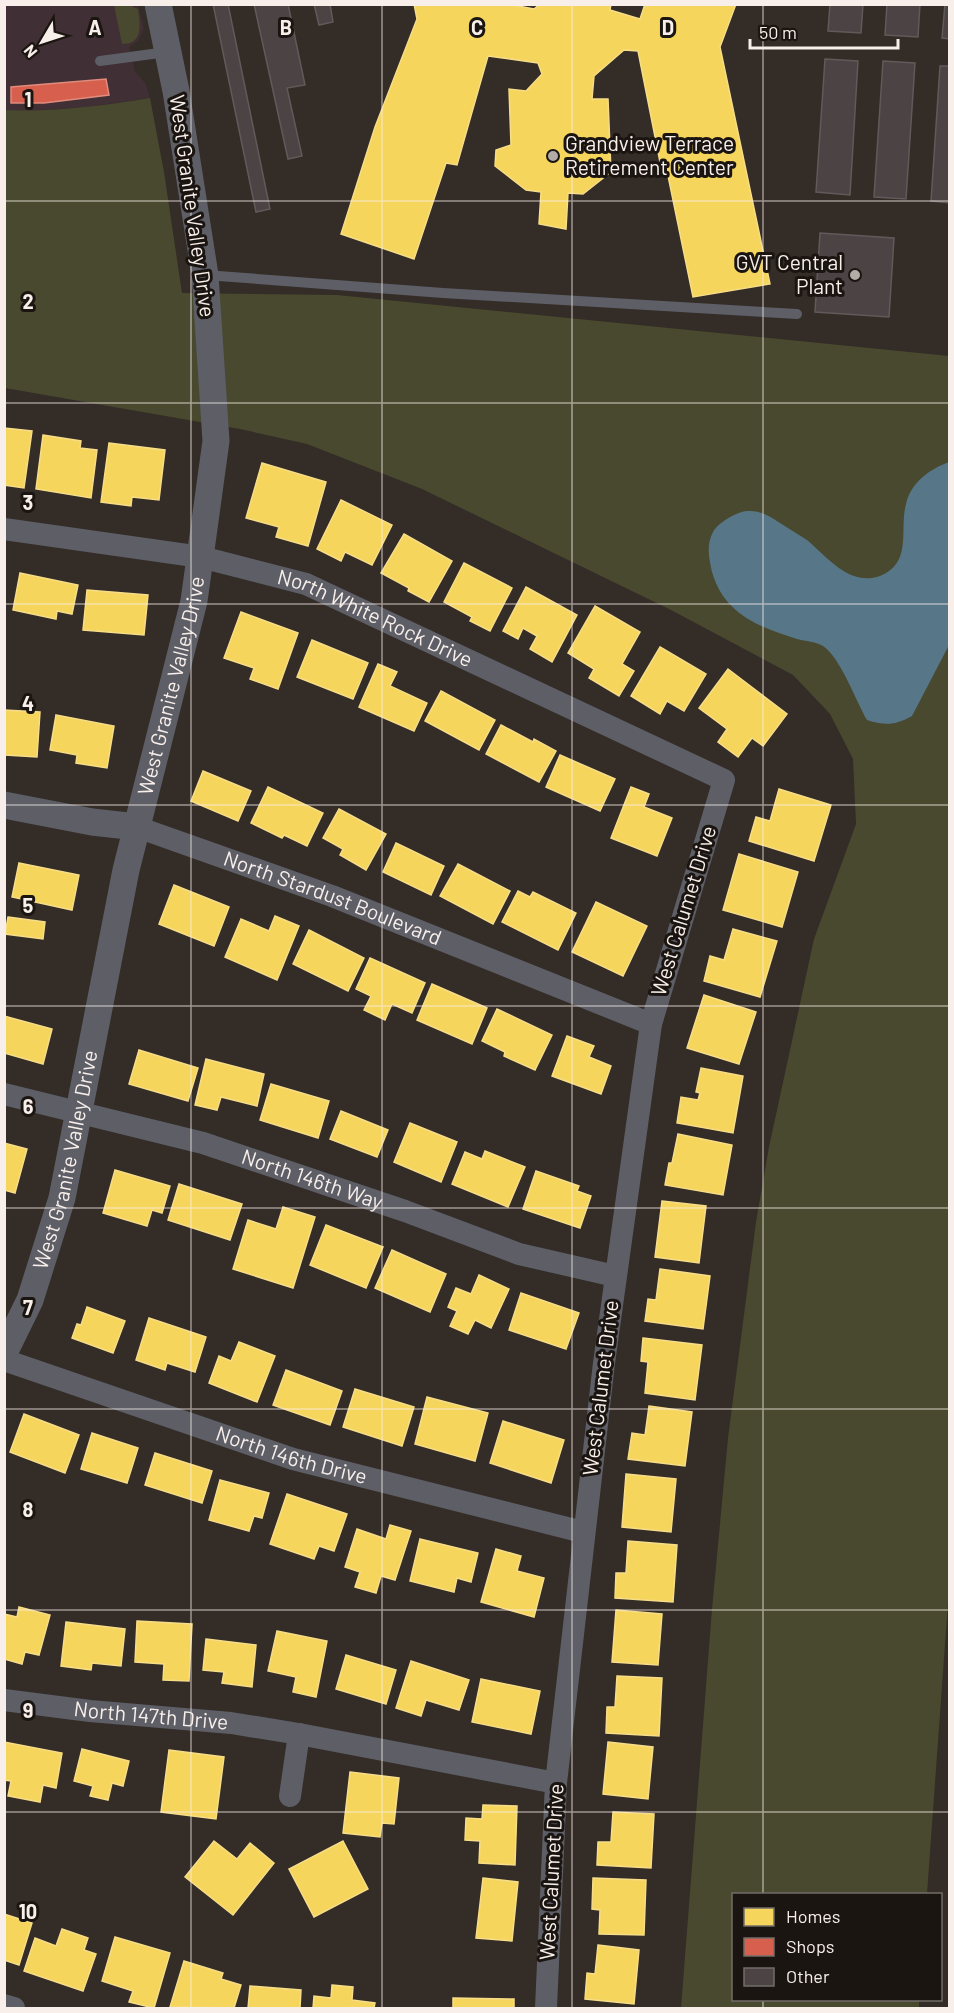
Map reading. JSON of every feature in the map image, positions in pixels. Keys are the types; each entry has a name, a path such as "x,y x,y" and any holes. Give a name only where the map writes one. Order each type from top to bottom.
{"street":[{"name":"West Granite Valley Drive","path":"4,1353 30,1300 62,1198 126,870 194,601 216,441 205,275 176,91 158,4"},
{"name":"North White Rock Drive","path":"4,529 201,556 306,584 724,780"},
{"name":"West Calumet Drive","path":"546,2008 556,1783 583,1532 615,1276 651,1024 724,780"},
{"name":"North Stardust Boulevard","path":"4,806 92,822 137,827 332,896 651,1024"},
{"name":"North 146th Way","path":"4,1094 203,1143 405,1211 519,1254 615,1276"},
{"name":"North 146th Drive","path":"4,1360 293,1459 583,1532"},
{"name":"North 147th Drive","path":"4,1700 90,1711 231,1723 556,1783"},
{"path":"290,1796 299,1734"},
{"path":"4,2005 14,2008"}],"lane":[{"path":"100,61 167,52"},
{"path":"205,275 443,293 797,314"}],"shaded area":[{"path":"4,5 138,5 144,29 138,41 129,47 135,71 146,84 150,98 88,107 5,110"}],"green space":[{"path":"114,5 132,5 138,9 139,32 134,41 122,44"},
{"path":"150,98 164,172 182,293 337,295 949,356 950,1575 927,1893 732,1893 732,2001 919,2001 919,2008 681,2008 712,1609 728,1438 756,1222 769,1147 814,939 856,824 853,759 830,714 793,675 671,610 422,489 307,444 240,429 5,388 4,110 78,108"}],"water":[{"path":"949,462 949,645 912,716 890,724 867,720 836,660 823,646 757,624 745,617 725,598 712,572 709,542 715,529 728,518 738,513 756,511 772,518 807,540 831,562 849,574 869,578 880,576 897,563 901,554 904,514 912,489 922,477"}],"building: Homes":[{"name":"Grandview Terrace Retirement Center","path":"414,4 508,4 534,9 540,4 611,4 610,10 640,19 645,4 736,4 720,47 770,284 693,297 666,166 661,167 638,51 624,50 594,76 592,99 608,99 611,172 583,194 568,193 566,229 539,224 541,192 526,190 495,166 496,150 511,145 509,89 526,91 542,74 538,63 488,56 457,165 446,163 414,259 341,234 375,127 417,19"},
{"path":"4,428 32,431 24,488 4,485"},
{"path":"43,435 81,441 80,448 97,450 91,498 36,489"},
{"path":"109,443 165,450 159,500 132,497 131,506 101,502"},
{"path":"262,463 326,482 308,546 276,537 279,527 246,518"},
{"path":"341,500 392,525 372,565 345,552 341,561 317,549"},
{"path":"404,534 452,561 429,602 381,573"},
{"path":"464,563 512,588 490,631 470,621 472,617 444,602"},
{"path":"20,573 78,585 72,614 57,611 56,619 13,610"},
{"path":"526,587 577,615 552,662 530,649 537,636 523,628 518,639 503,631"},
{"path":"87,590 148,595 144,635 83,630"},
{"path":"595,606 640,632 622,664 634,671 619,696 589,678 594,669 568,653"},
{"path":"241,612 298,633 278,689 250,679 254,668 224,658"},
{"path":"312,640 368,663 353,699 297,677"},
{"path":"660,647 706,674 684,711 667,701 660,714 631,696"},
{"path":"378,664 397,672 390,686 427,703 414,731 359,707"},
{"path":"728,669 787,714 763,746 752,738 738,757 718,742 727,729 699,708"},
{"path":"441,691 495,720 479,750 425,721"},
{"path":"4,710 40,712 37,757 5,755"},
{"path":"56,715 114,726 107,768 76,763 77,755 50,750"},
{"path":"501,725 556,751 539,782 486,754"},
{"path":"560,755 615,779 600,811 546,787"},
{"path":"203,771 251,791 238,821 191,801"},
{"path":"268,787 323,813 307,846 284,835 282,838 251,823"},
{"path":"631,787 649,794 644,807 672,818 657,856 611,838"},
{"path":"779,789 831,805 814,861 749,841 756,817 770,821"},
{"path":"339,809 386,834 366,870 340,855 343,849 323,838"},
{"path":"396,843 444,866 431,895 383,872"},
{"path":"739,854 798,872 782,927 723,910"},
{"path":"19,863 79,875 72,910 12,897"},
{"path":"458,864 510,891 493,924 440,896"},
{"path":"174,885 229,907 214,946 159,924"},
{"path":"518,891 530,897 533,892 576,913 558,950 502,922"},
{"path":"596,902 647,926 623,976 572,952"},
{"path":"275,916 299,926 277,980 225,957 241,919 269,931"},
{"path":"8,917 45,922 43,939 5,934"},
{"path":"733,929 777,941 760,997 704,981 710,956 724,960"},
{"path":"309,930 364,958 348,991 293,964"},
{"path":"370,958 425,983 412,1013 392,1004 385,1020 364,1010 371,996 356,989"},
{"path":"432,984 487,1008 472,1044 417,1020"},
{"path":"704,995 756,1012 739,1064 687,1048"},
{"path":"497,1009 552,1035 535,1070 504,1056 505,1052 482,1041"},
{"path":"4,1016 52,1029 43,1064 4,1053"},
{"path":"567,1036 594,1046 589,1057 611,1066 601,1094 552,1076"},
{"path":"139,1050 198,1068 188,1101 129,1084"},
{"path":"206,1059 264,1074 257,1106 221,1097 217,1110 195,1105"},
{"path":"701,1068 743,1076 733,1133 677,1123 681,1097 698,1100 700,1093 696,1092"},
{"path":"271,1084 329,1101 318,1138 260,1120"},
{"path":"341,1111 388,1130 377,1157 330,1139"},
{"path":"410,1123 457,1142 441,1182 394,1162"},
{"path":"678,1134 732,1145 723,1195 665,1185"},
{"path":"4,1143 27,1149 15,1193 4,1190"},
{"path":"485,1151 525,1167 508,1207 452,1184 465,1152 482,1159"},
{"path":"115,1170 170,1186 162,1213 152,1210 147,1226 103,1213"},
{"path":"536,1171 579,1186 577,1191 591,1196 580,1228 523,1209"},
{"path":"179,1184 242,1204 230,1240 168,1220"},
{"path":"662,1201 706,1206 699,1263 655,1257"},
{"path":"283,1207 315,1217 293,1288 233,1269 248,1220 276,1229"},
{"path":"326,1225 383,1247 366,1288 310,1265"},
{"path":"392,1250 446,1274 430,1312 375,1288"},
{"path":"660,1269 710,1276 703,1329 645,1321 648,1299 656,1300"},
{"path":"479,1275 509,1289 491,1328 475,1320 468,1334 450,1326 457,1311 448,1307 456,1288 471,1294"},
{"path":"521,1293 579,1313 566,1349 509,1330"},
{"path":"87,1307 125,1321 113,1353 72,1338 77,1324 81,1325"},
{"path":"149,1318 206,1337 195,1372 167,1363 165,1370 136,1360"},
{"path":"643,1338 702,1345 695,1400 645,1393 648,1362 641,1361"},
{"path":"239,1342 275,1356 257,1402 209,1383 219,1356 231,1361"},
{"path":"286,1370 342,1391 330,1425 273,1405"},
{"path":"355,1389 414,1407 402,1446 343,1427"},
{"path":"427,1397 488,1413 475,1461 415,1444"},
{"path":"649,1406 692,1412 685,1466 628,1459 632,1433 645,1435"},
{"path":"24,1414 79,1435 65,1473 10,1452"},
{"path":"503,1421 564,1440 551,1483 490,1463"},
{"path":"92,1433 138,1448 127,1483 81,1469"},
{"path":"155,1453 212,1471 202,1503 145,1485"},
{"path":"626,1474 676,1479 671,1532 622,1527"},
{"path":"220,1480 269,1493 262,1518 254,1516 249,1531 209,1520"},
{"path":"287,1494 347,1514 334,1551 319,1546 314,1559 270,1544"},
{"path":"390,1525 411,1531 395,1580 381,1576 376,1593 355,1587 360,1572 345,1567 357,1529 386,1539"},
{"path":"420,1539 478,1553 471,1582 457,1578 454,1592 410,1581"},
{"path":"628,1541 677,1545 673,1602 615,1598 616,1573 626,1573"},
{"path":"496,1549 521,1556 517,1571 544,1578 534,1617 481,1602"},
{"path":"19,1607 50,1615 39,1655 25,1652 22,1664 4,1659 4,1614 17,1617"},
{"path":"616,1610 662,1614 658,1665 612,1662"},
{"path":"137,1621 192,1624 189,1681 163,1680 164,1664 135,1662"},
{"path":"66,1622 125,1629 121,1666 92,1663 91,1670 61,1666"},
{"path":"277,1631 327,1641 316,1697 293,1692 296,1677 268,1671"},
{"path":"206,1639 256,1645 252,1687 222,1683 224,1672 203,1670"},
{"path":"346,1655 396,1670 386,1704 336,1689"},
{"path":"411,1661 469,1680 459,1710 426,1700 421,1716 396,1708"},
{"path":"617,1676 662,1678 659,1736 606,1733 607,1707 615,1707"},
{"path":"481,1679 540,1691 531,1734 472,1722"},
{"path":"4,1742 62,1753 56,1788 43,1785 40,1802 8,1796 11,1781 4,1780"},
{"path":"608,1742 653,1747 648,1799 603,1794"},
{"path":"82,1749 129,1761 123,1786 112,1783 108,1800 90,1796 93,1786 74,1781"},
{"path":"169,1750 224,1757 216,1819 161,1812"},
{"path":"350,1772 399,1778 394,1824 382,1823 380,1837 343,1833"},
{"path":"483,1805 517,1806 515,1865 479,1863 480,1841 465,1840 466,1818 482,1819"},
{"path":"613,1812 654,1814 651,1868 597,1865 598,1842 611,1842"},
{"path":"214,1841 237,1859 250,1843 274,1863 233,1915 185,1877"},
{"path":"343,1841 368,1889 314,1917 289,1869"},
{"path":"483,1878 518,1882 512,1941 476,1938"},
{"path":"593,1878 646,1880 644,1935 599,1934 600,1910 592,1909"},
{"path":"4,1914 32,1923 19,1965 4,1960"},
{"path":"62,1929 88,1938 84,1950 96,1954 83,1991 24,1971 35,1938 56,1946"},
{"path":"115,1937 170,1953 154,2008 129,2002 133,1991 102,1981"},
{"path":"598,1945 639,1950 634,2004 585,1999 587,1973 595,1974"},
{"path":"184,1961 223,1973 221,1979 241,1985 234,2008 170,2007"},
{"path":"332,1985 353,1987 352,2000 375,2003 374,2008 313,2008 314,1996 331,1998"},
{"path":"250,1986 301,1990 300,2008 248,2008"},
{"path":"453,1998 514,1999 514,2008 453,2008"}],"building: Shops":[{"path":"106,79 109,95 44,103 11,103 11,87"}],"building: Other":[{"path":"213,4 228,4 270,209 256,212"},
{"path":"254,4 288,4 305,85 287,88 302,156 288,159"},
{"path":"314,4 330,4 333,22 319,25"},
{"path":"830,4 863,4 861,33 828,31"},
{"path":"887,4 920,4 918,37 885,35"},
{"path":"945,4 950,4 950,39 942,38"},
{"path":"825,59 858,61 850,195 816,192"},
{"path":"883,61 915,63 906,199 874,197"},
{"path":"940,66 950,66 950,203 931,201"},
{"name":"GVT Central Plant","path":"820,233 894,238 889,317 815,312"}],"place":[{"name":"Grandview Terrace Retirement Center","path":"553,156"},
{"name":"GVT Central Plant","path":"855,275"}]}
